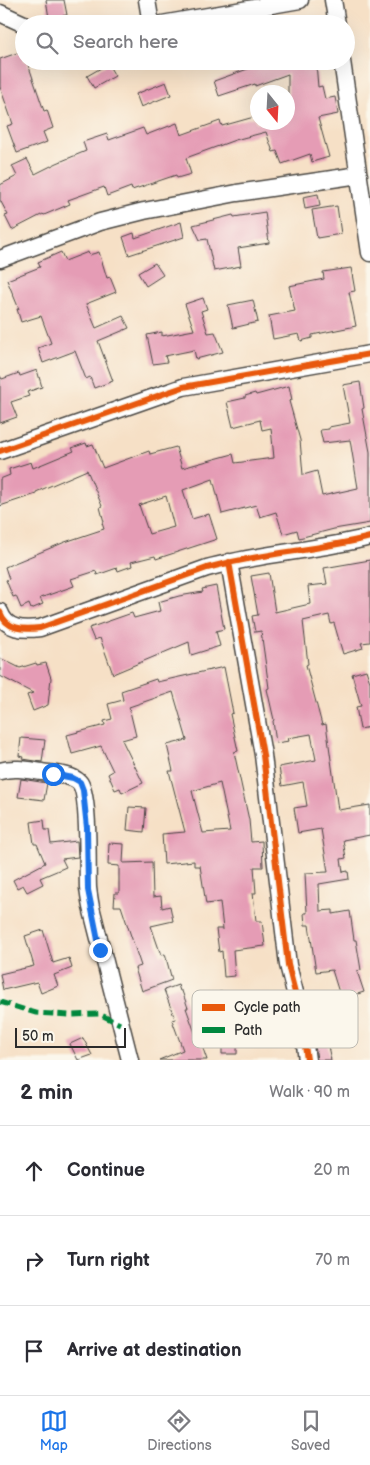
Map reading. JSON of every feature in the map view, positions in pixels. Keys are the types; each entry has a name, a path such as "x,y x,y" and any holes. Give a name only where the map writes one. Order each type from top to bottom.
{"street":[{"path":"147,0 150,15"},
{"path":"214,15 300,0"},
{"path":"333,0 336,15"},
{"path":"0,14 15,20"},
{"path":"343,70 370,253"},
{"path":"0,259 100,222 144,211 237,193 359,175"},
{"path":"0,451 183,387 259,372 370,354"},
{"path":"0,612 12,627 26,630 40,628 207,568 229,562 308,550 370,536"},
{"path":"229,562 262,755 288,965 294,990"},
{"path":"0,771 8,768 24,770 73,778 80,782 83,790 87,828 88,890 103,960 130,1060"}],"building":[{"path":"46,0 64,0 67,15 48,15"},
{"path":"15,54 15,70 30,70 44,111 47,110 53,128 43,132 47,142 17,153 7,126 13,124 0,87 0,59"},
{"path":"98,70 112,70 115,76 94,88 87,76"},
{"path":"245,70 317,70 318,87 322,86 325,99 335,97 338,114 318,118 329,157 312,162 310,154 282,164 277,151 273,152 266,132 235,140 186,158 191,174 177,178 176,175 132,190 131,187 107,196 104,187 68,200 70,204 43,214 12,230 5,216 8,215 0,200 0,185 17,176 12,166 27,159 35,174 86,151 83,142 107,134 109,140 143,128 146,135 177,123 181,135 220,121 222,126 250,118 250,130 295,130 295,85 288,85 288,74 219,96 214,81"},
{"path":"166,82 171,95 141,107 136,94"},
{"path":"318,194 320,206 305,209 303,197"},
{"path":"337,206 341,234 317,238 312,210"},
{"path":"265,212 269,243 238,248 241,266 214,271 207,239 200,240 193,225 233,215 234,217"},
{"path":"181,222 184,237 129,255 123,237 134,233 135,238"},
{"path":"61,252 65,261 88,252 89,255 99,252 107,278 110,277 116,292 86,304 96,328 123,316 129,328 98,341 113,381 94,388 90,377 86,379 75,351 43,363 38,348 51,343 41,316 21,322 17,309 19,309 7,280 40,267 38,262"},
{"path":"155,263 163,275 146,286 138,273"},
{"path":"351,268 355,291 349,292 356,326 312,335 312,338 301,341 299,334 273,339 269,316 295,311 289,286 324,279 323,272"},
{"path":"203,298 207,309 201,311 208,333 215,332 223,352 196,359 194,350 165,356 167,362 153,364 147,335 162,332 162,336 194,330 185,304"},
{"path":"253,300 258,322 233,328 228,305"},
{"path":"37,370 42,387 27,392 29,396 11,402 17,417 0,423 0,376 2,379 19,373 20,376"},
{"path":"360,382 364,408 362,409 370,452 370,523 334,529 299,538 297,530 283,534 276,512 260,517 256,505 222,514 213,479 183,490 192,519 209,514 217,539 156,559 155,556 131,562 132,566 118,571 117,568 97,575 96,571 71,579 74,586 40,598 43,604 31,609 29,604 21,608 16,596 13,597 6,580 9,579 5,567 65,542 104,529 102,523 104,522 100,507 102,506 87,470 36,492 36,494 0,506 0,479 10,475 9,469 31,462 33,468 74,451 72,448 86,443 87,446 93,444 103,468 149,451 150,454 176,447 182,468 233,454 235,463 274,458 271,428 262,430 260,420 233,427 227,402 245,398 245,396 255,393 256,395 289,386 292,400 289,401 300,440 303,475 317,471 322,496 358,488 350,440 323,443 320,430 350,423 343,385","holes":["166,496 174,527 149,534 139,505"]},
{"path":"370,560 370,642 361,643 363,648 343,654 334,623 331,624 329,615 303,621 308,664 306,665 322,725 326,724 338,810 370,805 370,835 343,840 346,858 341,859 343,872 348,871 349,879 319,884 320,911 333,910 333,914 350,911 361,970 357,971 364,992 358,994 358,990 338,990 332,970 316,972 309,925 305,925 304,913 307,913 305,873 328,872 321,829 298,833 294,808 307,806 303,782 282,786 279,767 316,760 311,734 288,738 289,741 276,743 274,720 267,689 269,688 261,631 255,632 252,616 258,615 251,576 269,573 275,612 310,604 308,586 327,584 324,568"},
{"path":"216,586 224,629 216,631 220,646 191,655 189,642 113,674 100,638 94,640 89,628 132,613 134,618 160,611 158,602 203,592 202,589"},
{"path":"0,658 20,668 36,663 37,665 46,663 51,678 48,705 33,711 27,695 33,693 0,676"},
{"path":"224,667 233,713 230,714 238,751 234,752 249,820 251,842 262,841 263,867 254,867 256,893 253,893 256,921 262,921 265,946 233,950 235,976 224,977 222,951 219,952 216,929 223,929 220,902 206,904 200,866 194,866 194,861 164,864 162,834 185,832 169,771 173,771 167,745 187,740 173,692 129,707 136,736 122,740 143,783 122,793 120,788 115,790 108,774 113,771 101,746 72,754 67,735 105,725 104,721 112,719 108,704 123,700 121,691 156,679 157,682","holes":["220,783 230,831 203,833 192,791"]},
{"path":"366,670 370,682 370,727 360,729 356,707 361,706 352,674"},
{"path":"21,738 45,740 42,762 23,759 24,757 19,756"},
{"path":"21,779 47,783 44,800 18,797"},
{"path":"129,807 146,808 144,832 127,830"},
{"path":"44,820 45,830 49,830 51,844 77,841 78,857 62,859 66,867 40,878 43,884 27,892 23,885 17,888 13,880 45,863 37,844 34,844 31,822"},
{"path":"109,843 124,844 123,863 152,862 153,897 161,896 162,908 170,906 173,921 151,926 161,955 165,954 172,980 142,991 135,968 141,966 121,906 114,906 115,893 119,893 119,866 108,865"},
{"path":"43,930 53,963 69,958 72,968 54,975 58,986 41,993 37,982 3,990 0,974 34,966 25,936"},
{"path":"178,985 180,991 182,991 192,1024 192,1048 203,1048 207,1060 159,1060 183,1050 172,1020 175,1019 164,990"},
{"path":"83,1038 92,1055 78,1060 70,1044"},
{"path":"222,1048 237,1048 237,1054 222,1054"},
{"path":"315,1048 328,1048 331,1060 317,1060"}],"marked path":[{"path":"0,1002 36,1013 99,1014 120,1024"}],"cycle path":[{"path":"0,451 183,387 370,354"},
{"path":"0,612 11,626 22,629 40,628 207,568 370,537"},
{"path":"229,562 263,755 288,965 294,990"},
{"path":"305,1048 307,1060"}],"route":[{"path":"53,774 73,778 80,782 83,790 87,828 88,890 100,950"}]}
